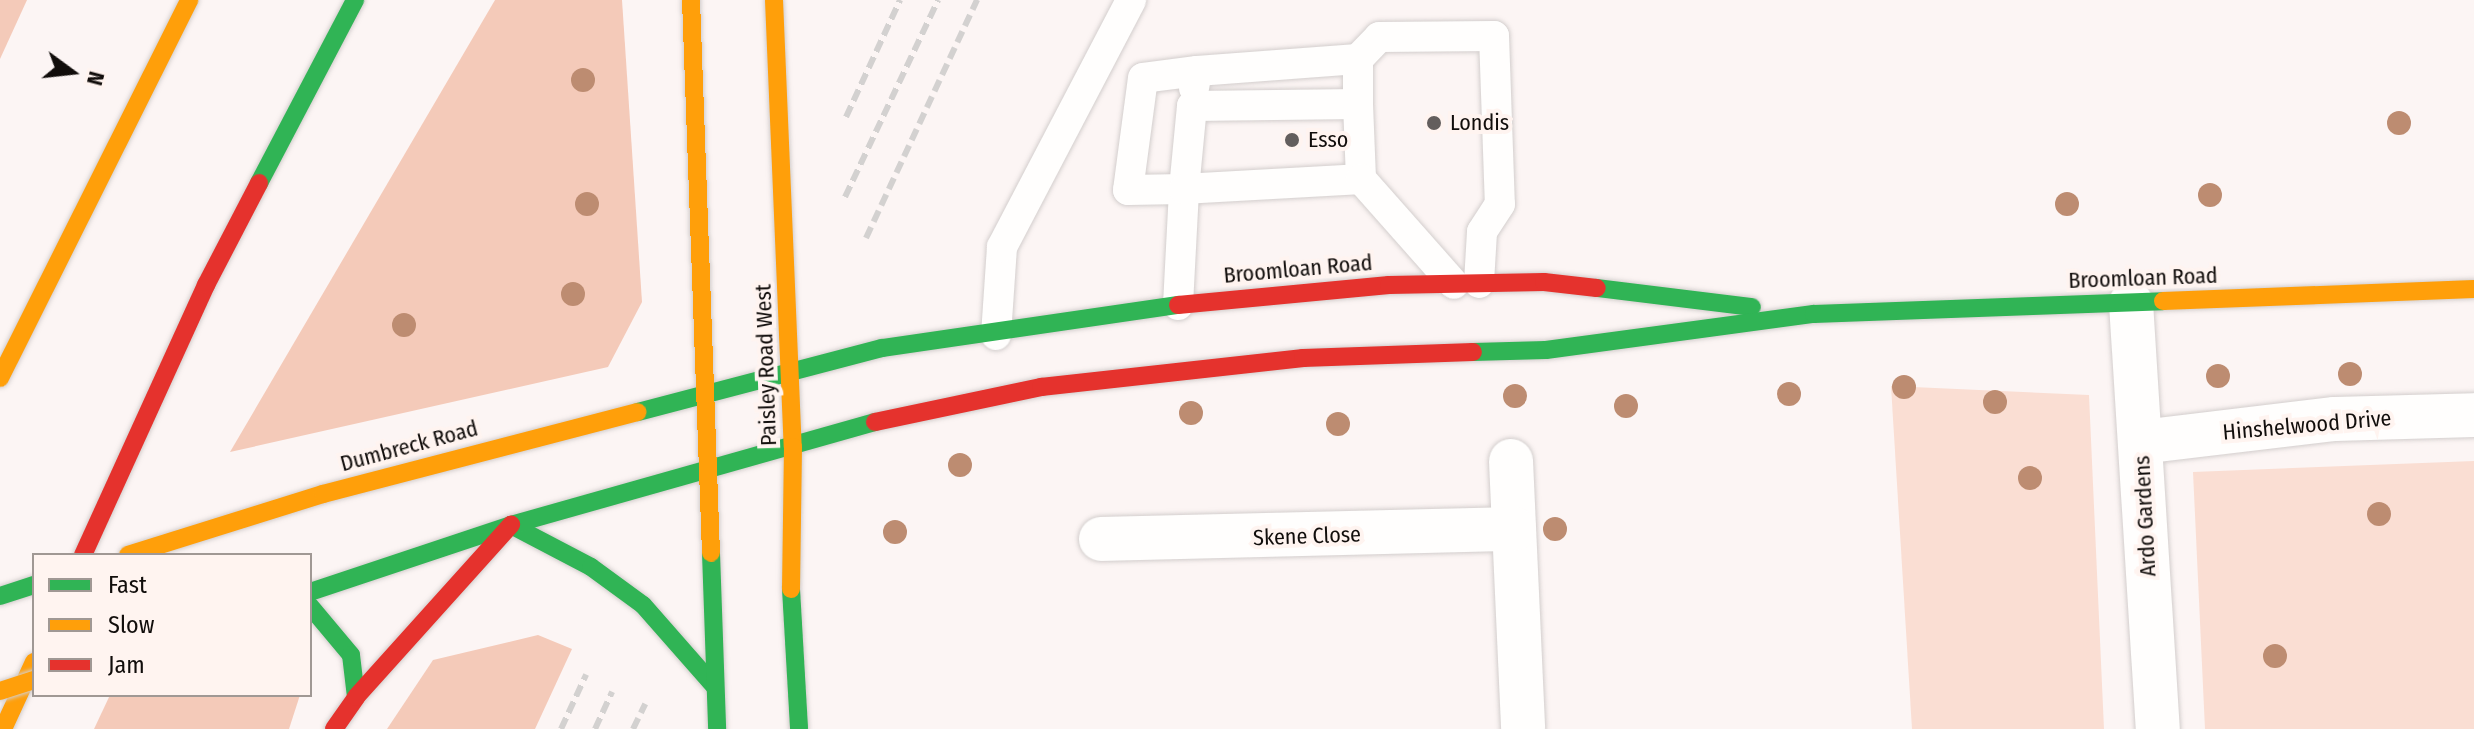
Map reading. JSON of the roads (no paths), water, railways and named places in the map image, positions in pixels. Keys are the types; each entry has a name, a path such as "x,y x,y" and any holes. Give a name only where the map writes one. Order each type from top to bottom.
{"main road":[{"path":"0,378 189,0"},
{"path":"84,553 206,285 355,0"},
{"path":"691,0 717,729"},
{"name":"Paisley Road West","path":"774,0 793,447 790,565 799,729"},
{"name":"Broomloan Road","path":"790,370 882,348 996,335 1178,305 1466,283 1544,282 1814,314"},
{"name":"Broomloan Road","path":"706,470 923,408 1041,387 1303,358 1546,350 1814,314 2474,289"},
{"name":"Dumbreck Road","path":"134,553 214,528 790,370"},
{"path":"312,591 511,525 706,470"},
{"path":"511,525 591,567 643,605 715,687"},
{"path":"334,729 356,697 511,525"},
{"path":"214,528 237,546"},
{"path":"0,596 32,586"},
{"path":"312,608 336,631 351,655 356,697"},
{"path":"3,729 32,666"},
{"path":"0,691 32,681"}],"street":[{"name":"Ardo Gardens","path":"2131,303 2158,729"},
{"name":"Hinshelwood Drive","path":"2141,442 2335,419 2474,415"},
{"path":"1511,461 1523,729"},
{"name":"Skene Close","path":"1101,539 1514,529"}],"lane":[{"path":"996,335 1002,247 1131,0"},
{"path":"1358,59 1361,179 1466,283 1482,232 1500,204 1494,36 1379,37 1358,59 1143,78 1128,190 1361,179"},
{"path":"1178,305 1184,189 1197,71"},
{"path":"1192,106 1358,104"}],"railway":[{"path":"846,117 900,0"},
{"path":"845,197 938,0"},
{"path":"866,238 977,0"},
{"path":"561,729 586,675"},
{"path":"595,729 612,692"},
{"path":"633,729 645,704"}],"place":[{"name":"Londis","path":"1434,123"},
{"name":"Esso","path":"1292,140"}]}
